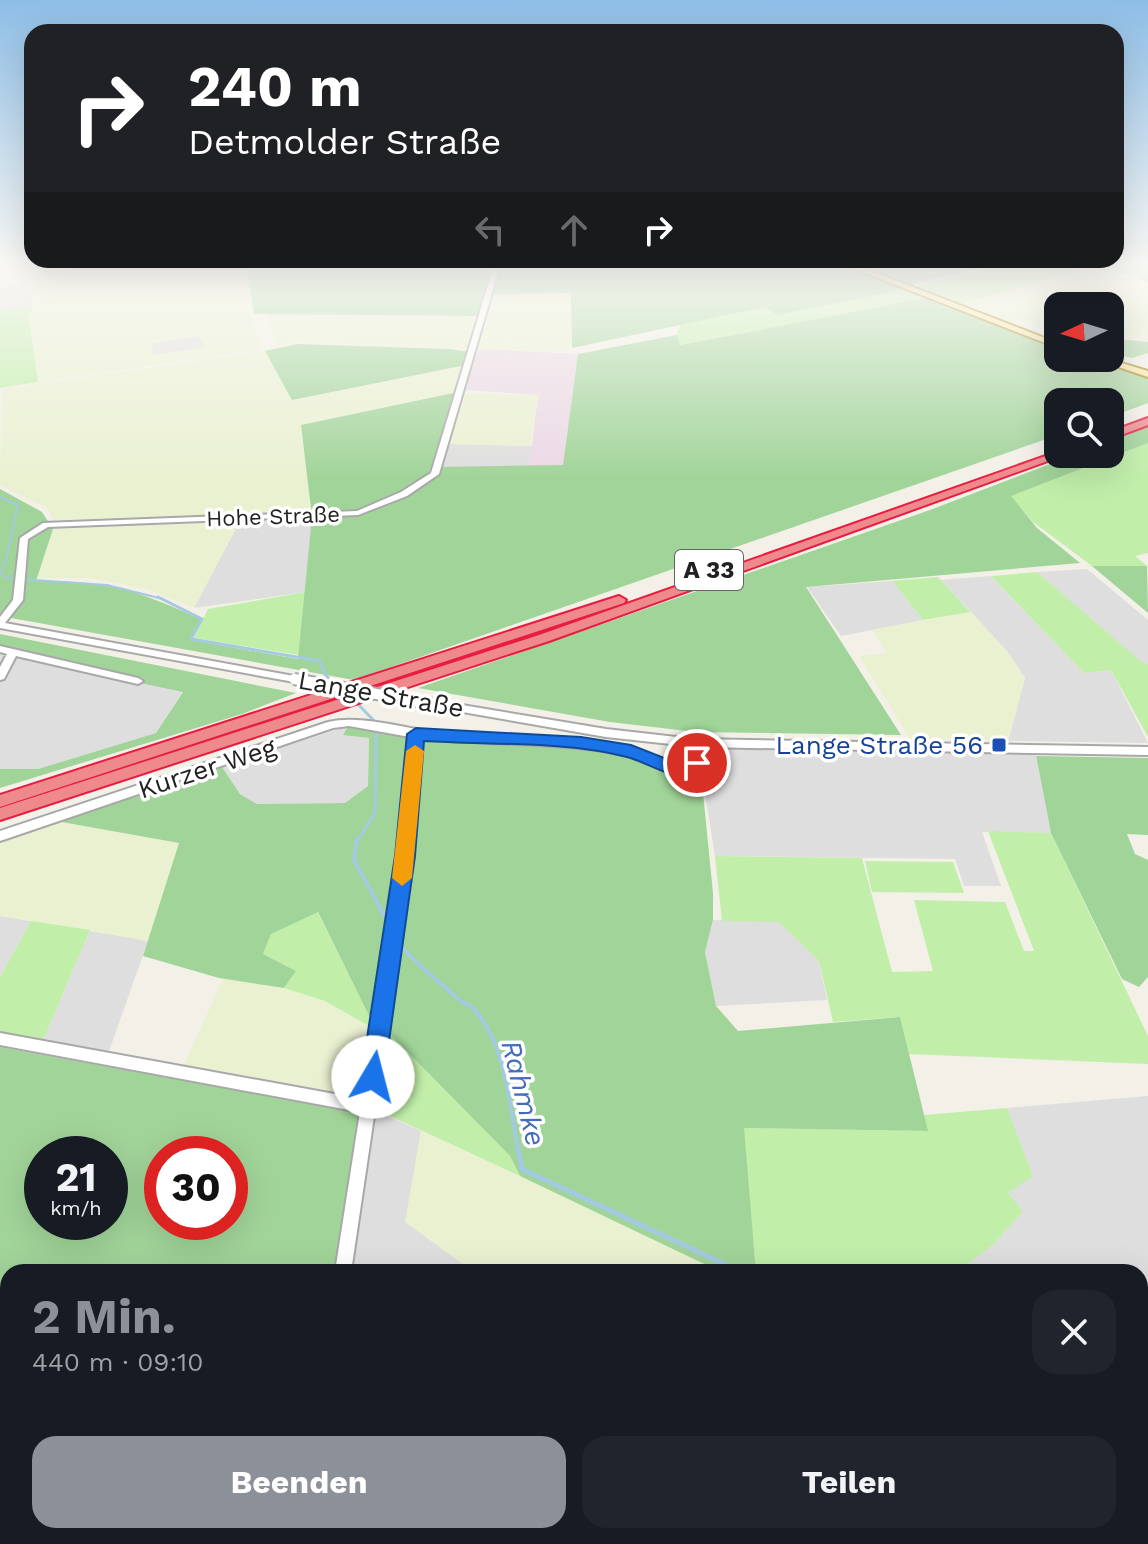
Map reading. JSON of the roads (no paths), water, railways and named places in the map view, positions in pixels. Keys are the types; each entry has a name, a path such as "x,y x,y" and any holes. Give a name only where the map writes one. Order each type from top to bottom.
{"highway":[{"path":"1124,421 1148,412"},
{"path":"1124,430 1148,421"},
{"name":"A 33","path":"0,814 361,692 1044,450"},
{"name":"A 33","path":"361,692 657,599 1044,460"},
{"name":"A 33","path":"0,801 343,698"}],"main road":[{"path":"1124,367 1148,374"}],"street":[{"name":"Hohe Straße","path":"0,624 18,600 24,538 49,523 358,513 424,481 435,474 477,334"},
{"name":"Lange Straße","path":"0,624 432,704 606,733 694,743 1148,751"},
{"path":"0,649 138,681"},
{"path":"0,677 12,653"},
{"name":"Kurzer Weg","path":"0,836 332,725 373,726 416,734 581,744 631,752 669,768 690,772 697,769 694,743"},
{"path":"344,1264 400,900 416,734"},
{"path":"0,1039 369,1107"}],"waterway":[{"path":"0,497 18,505 4,568"},
{"path":"0,569 5,578 107,585 161,598"},
{"name":"Rahmke","path":"161,598 202,619 191,639 320,661 325,675 333,682"},
{"name":"Rahmke","path":"357,703 376,723"},
{"name":"Rahmke","path":"357,841 375,813 376,730"},
{"name":"Rahmke","path":"357,839 354,860 392,930"},
{"name":"Rahmke","path":"399,944 458,999 473,1008 484,1023 500,1057 518,1150"},
{"path":"518,1148 522,1169 724,1264"}],"place":[{"name":"Lange Straße 56","path":"999,745"}]}
